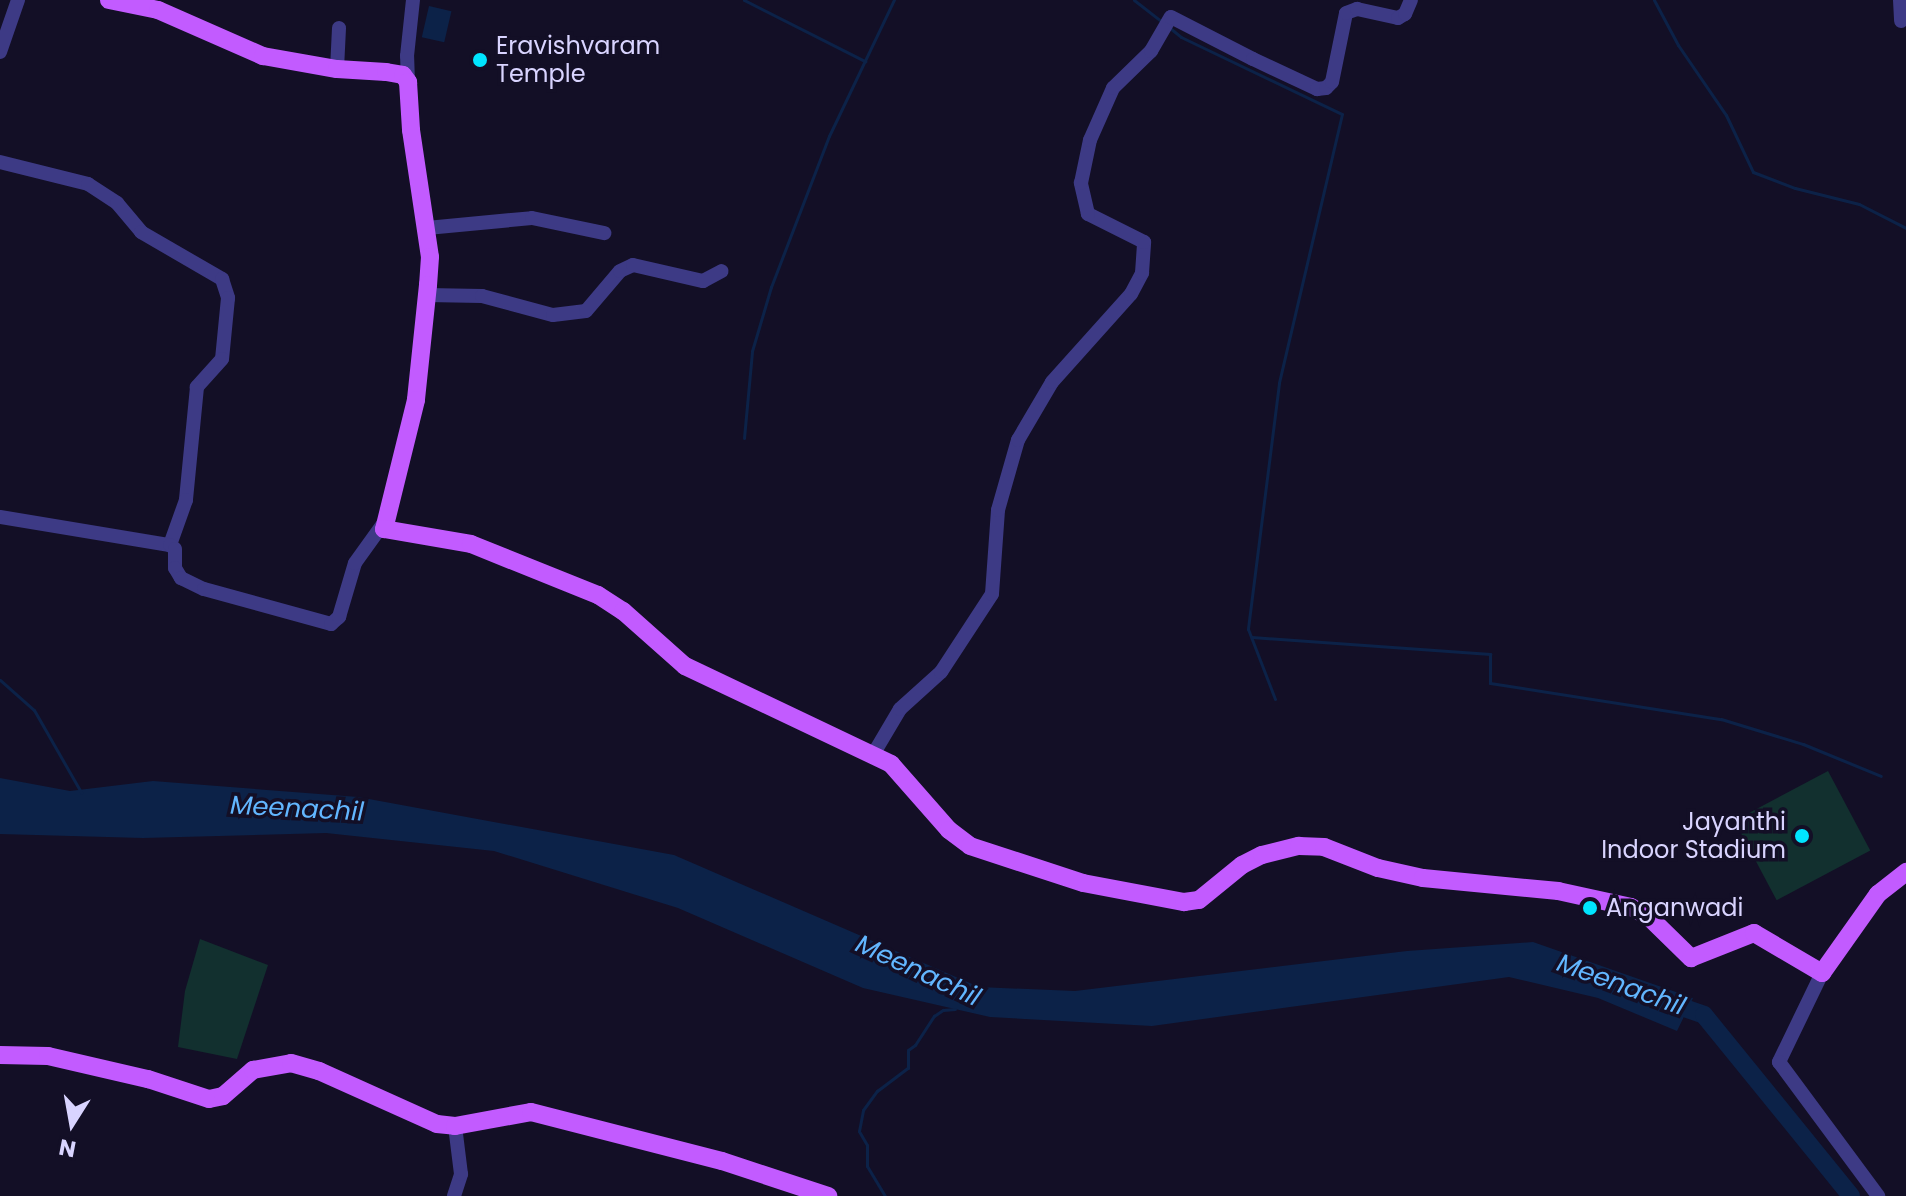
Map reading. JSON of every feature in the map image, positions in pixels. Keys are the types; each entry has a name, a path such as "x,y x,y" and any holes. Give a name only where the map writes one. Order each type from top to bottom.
{"main road":[{"path":"109,0 158,10 263,56 337,69 403,75 408,82 411,130 427,228 427,295 416,400 383,524 388,533 471,544 598,595 623,611 685,666 874,753 905,778 957,838 1083,883 1184,902 1199,900 1242,865 1262,855 1299,846 1324,847 1378,868 1423,878 1558,891 1631,907 1649,917 1691,958 1754,933 1822,973 1878,894 1906,872"},
{"path":"0,1055 48,1056 148,1079 209,1099 223,1096 253,1070 291,1063 319,1071 437,1124 455,1126 531,1112 722,1161 828,1196"}],"street":[{"path":"0,52 18,0"},
{"path":"408,82 413,0"},
{"path":"874,753 900,709 941,672 992,594 1003,480 1018,440 1052,382 1131,294 1142,273 1144,242 1088,214 1081,183 1090,140 1113,88 1151,51 1171,17 1322,90 1332,82 1346,13 1357,9 1398,18 1405,14 1411,0"},
{"path":"1900,0 1901,21"},
{"path":"337,69 339,28"},
{"path":"0,162 88,184 117,203 141,232 222,279 228,298 222,359 197,387 186,500 170,545"},
{"path":"427,228 532,218 604,233"},
{"path":"427,295 482,296 553,315 586,311 620,271 633,265 703,281 722,271"},
{"path":"0,517 170,545 175,549 175,568 181,578 204,589 331,624 339,617 355,563 383,524"},
{"path":"1822,973 1779,1062 1878,1196"},
{"path":"454,1196 461,1174 461,1148 455,1126"}],"green space":[{"name":"Jayanthi Indoor Stadium","path":"1828,771 1870,850 1777,900 1734,821"},
{"path":"200,939 268,965 237,1059 178,1047 185,991"}],"water":[{"path":"429,6 451,11 444,42 422,37"},
{"path":"0,778 70,791 153,781 358,797 674,855 979,987 1075,991 1407,951 1533,942 1693,998 1677,1031 1598,998 1509,977 1152,1026 990,1017 863,988 678,908 494,851 326,833 143,838 0,834"}],"waterway":[{"path":"744,0 865,61"},
{"path":"744,438 752,351 771,287 829,136 894,0"},
{"path":"1134,0 1161,21"},
{"path":"1654,0 1678,45 1726,115 1753,172 1795,188 1859,204 1906,228"},
{"path":"1170,28 1181,37 1342,114 1279,383 1248,629 1275,699"},
{"path":"1252,637 1490,654 1490,683 1721,719 1803,744 1881,776"},
{"path":"0,680 34,710 81,792"},
{"name":"Meenachil","path":"1667,1002 1704,1015 1851,1196"},
{"path":"885,1196 867,1166 867,1145 859,1131 863,1110 877,1091 908,1068 908,1050 915,1045 934,1016 943,1010 955,1009"}],"place":[{"name":"Eravishvaram Temple","path":"480,60"},
{"name":"Jayanthi Indoor Stadium","path":"1802,836"},
{"name":"Anganwadi","path":"1590,908"}]}
